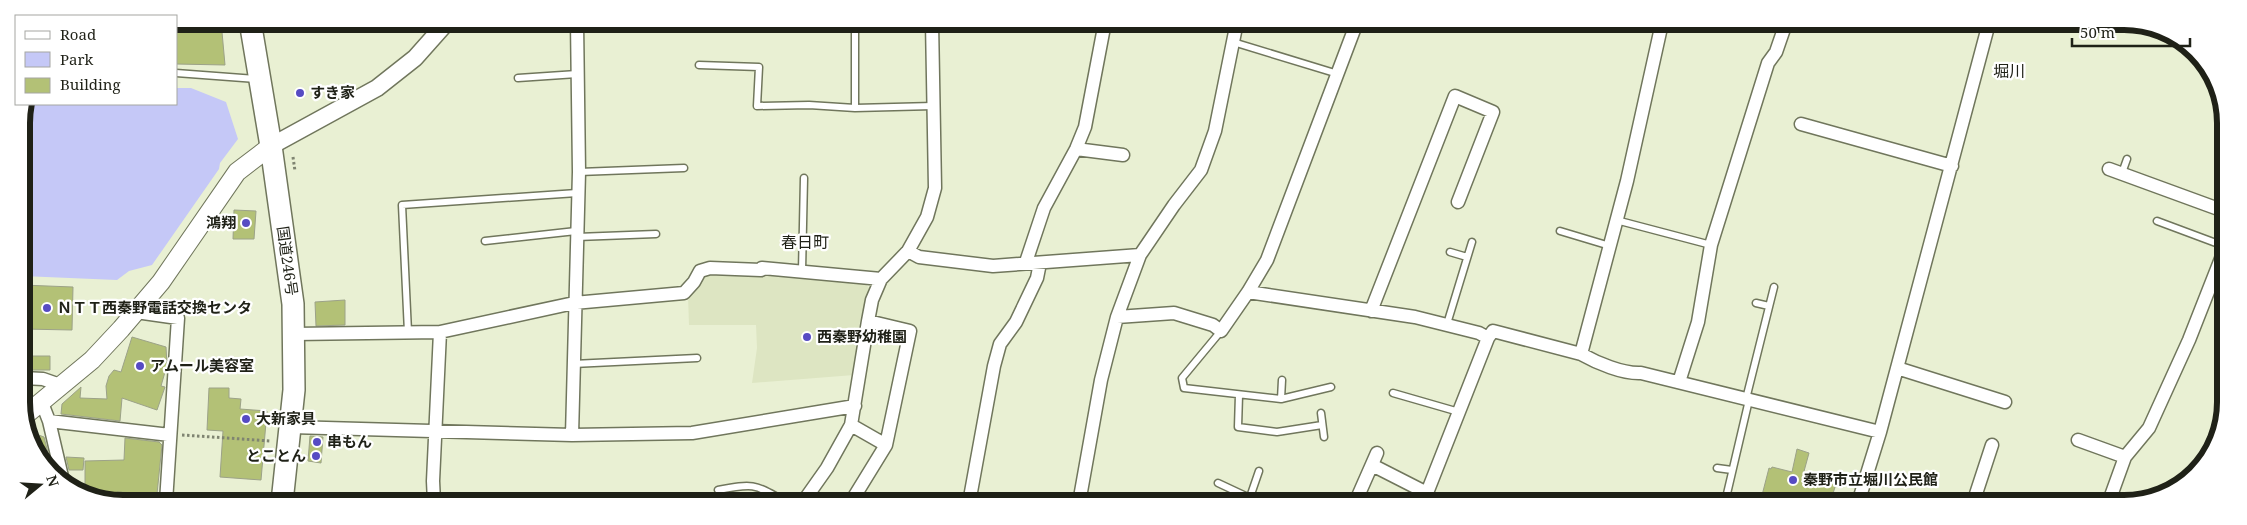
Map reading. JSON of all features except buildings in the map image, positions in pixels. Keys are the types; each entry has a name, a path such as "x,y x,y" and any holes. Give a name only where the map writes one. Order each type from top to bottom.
{"highway":[{"name":"国道246号","path":"252,30 271,146 293,304 294,334 284,434 282,495"}],"main road":[{"path":"31,412 92,360 136,312 161,282 237,172 271,146"}],"street":[{"path":"271,146 377,88 415,58 440,30"},
{"path":"572,435 578,172 577,30"},
{"path":"808,495 827,468 851,425 872,300 881,279 908,251 927,217 934,188 932,30"},
{"path":"1026,262 1044,208 1076,149 1085,127 1103,30"},
{"path":"1080,495 1101,380 1117,317 1140,255 1201,170 1215,131 1235,30"},
{"path":"1117,317 1174,313 1214,325 1221,331 1267,260 1354,30"},
{"path":"1582,354 1610,246 1660,30"},
{"path":"1679,382 1698,322 1711,245 1768,64 1776,52 1784,30"},
{"path":"1861,495 1952,166 1987,30"},
{"path":"1371,311 1455,96 1493,112 1458,202"},
{"path":"1801,124 1952,166"},
{"path":"1076,149 1124,155"},
{"path":"2109,169 2217,208"},
{"path":"908,251 919,257 993,266 1026,262 1040,263 1140,255"},
{"path":"970,495 994,366 1000,344 1016,322 1037,278 1040,263"},
{"path":"294,334 440,332 574,303 684,293 694,282 700,271 710,268 802,271 881,279"},
{"path":"2111,495 2125,457 2149,428 2189,340 2217,269"},
{"path":"1248,292 1415,317 1447,324 1488,338"},
{"path":"136,312 178,318 166,495"},
{"path":"855,495 886,445 910,331 868,321"},
{"path":"1426,495 1488,338 1493,331 1582,354 1592,360 1634,374 1641,373 1880,432"},
{"path":"434,495 440,332"},
{"path":"1897,368 2006,402"},
{"path":"30,378 43,379 63,386"},
{"path":"42,403 50,421 59,460"},
{"path":"284,434 435,431 572,435 692,434 855,406"},
{"path":"50,421 170,434"},
{"path":"851,425 886,445"},
{"path":"2078,440 2125,457"},
{"path":"1976,495 1992,445"},
{"path":"1358,495 1378,453"},
{"path":"1972,462 1985,466"},
{"path":"1372,466 1420,495"}],"lane":[{"path":"855,30 855,108"},
{"path":"1233,42 1338,74"},
{"path":"699,65 759,67 757,106 810,105 855,108 933,106"},
{"path":"178,73 260,79"},
{"path":"518,78 577,74"},
{"path":"2122,173 2127,159"},
{"path":"578,172 684,168"},
{"path":"802,271 804,178"},
{"path":"408,332 402,205 577,193"},
{"path":"1616,220 1711,245"},
{"path":"2157,221 2217,243"},
{"path":"1560,231 1610,246"},
{"path":"485,241 576,234 656,234"},
{"path":"1447,324 1472,242"},
{"path":"1450,252 1468,257"},
{"path":"1727,495 1774,287"},
{"path":"1756,303 1769,306"},
{"path":"1221,331 1182,378 1184,388 1281,399 1331,387"},
{"path":"573,364 697,358"},
{"path":"1281,399 1282,380"},
{"path":"1393,393 1459,412"},
{"path":"1239,395 1238,427 1277,432 1322,425"},
{"path":"1321,413 1324,437"},
{"path":"1717,468 1732,470"},
{"path":"1252,495 1259,471"},
{"path":"1218,483 1239,495"},
{"path":"718,490 748,484 773,495"}],"path":[{"path":"293,157 295,170"},
{"path":"170,434 284,434"}],"shaded area":[{"name":"西秦野幼稚園","path":"711,271 863,281 869,288 860,321 854,375 752,383 757,348 756,325 689,325 688,296 702,274"}],"green space":[{"path":"178,88 191,88 226,102 238,139 152,265 129,271 117,280 30,276 30,117 32,105 178,105"}],"place":[{"name":"すき家","path":"300,93"},
{"name":"鴻翔","path":"246,223"},
{"name":"ＮＴＴ西秦野電話交換センタ","path":"47,308"},
{"name":"西秦野幼稚園","path":"807,337"},
{"name":"アムール美容室","path":"140,366"},
{"name":"大新家具","path":"246,419"},
{"name":"串もん","path":"317,442"},
{"name":"とことん","path":"316,456"},
{"name":"秦野市立堀川公民館","path":"1793,480"}],"district":[{"name":"堀川","path":"2009,71"},
{"name":"春日町","path":"805,242"}]}
